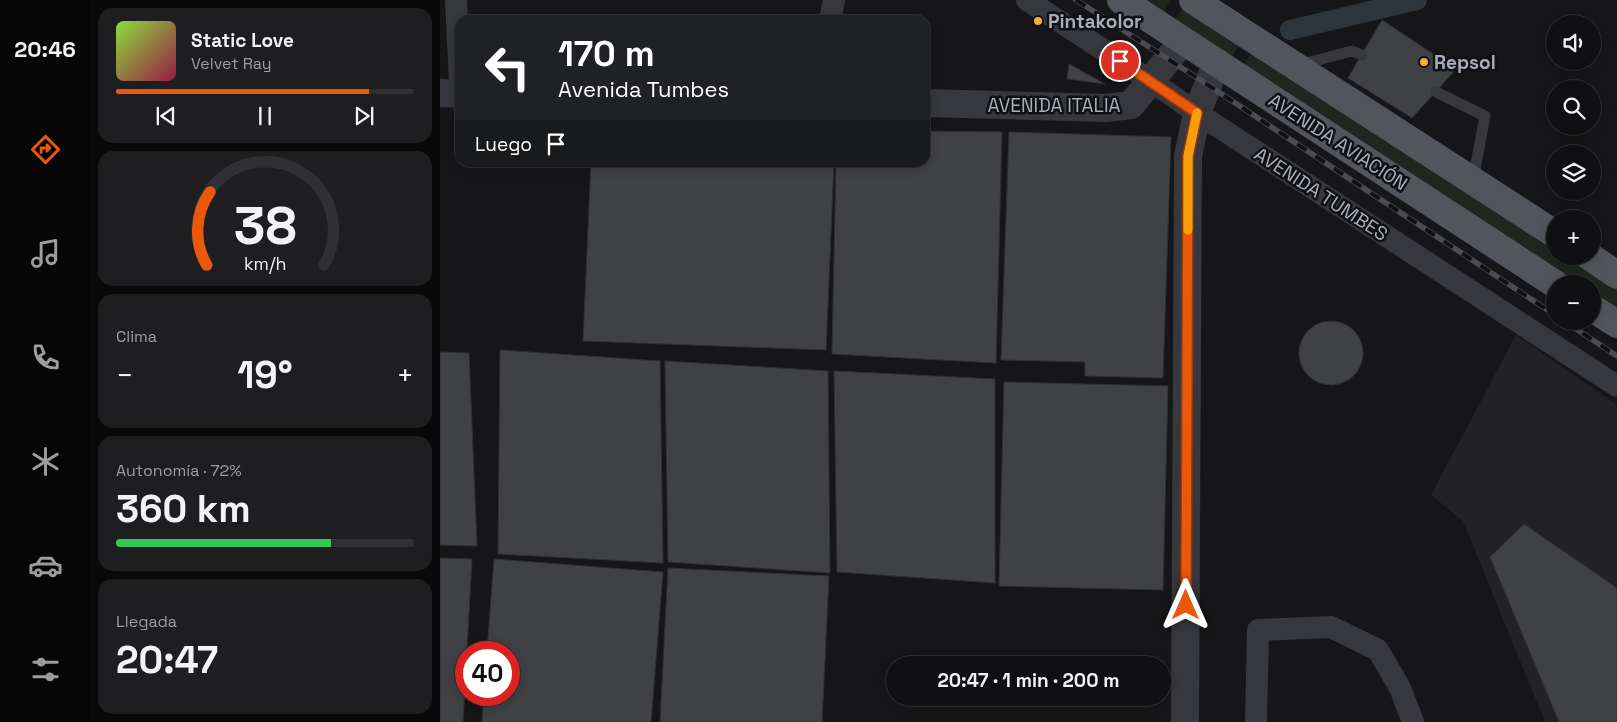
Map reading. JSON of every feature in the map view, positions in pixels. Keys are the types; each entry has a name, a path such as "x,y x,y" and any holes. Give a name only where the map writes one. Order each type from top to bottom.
{"main road":[{"name":"AVENIDA AVIACIÓN","path":"1120,0 1546,278"},
{"path":"1193,0 1221,8 1295,66 1546,228"},
{"path":"1601,264 1617,275"},
{"path":"1601,314 1617,324"}],"street":[{"path":"456,0 457,15"},
{"path":"831,15 834,0"},
{"name":"AVENIDA TUMBES","path":"1027,0 1617,386"},
{"name":"AVENIDA ITALIA","path":"930,103 1106,108 1131,105 1184,41"},
{"path":"1185,722 1188,156 1197,113 1217,62"},
{"path":"440,93 455,94"},
{"path":"1256,722 1258,630 1331,627 1378,650 1400,688 1413,722"}],"lane":[{"path":"1295,66 1352,51 1362,55"},
{"path":"1436,92 1485,116 1473,180"}],"shaded area":[{"path":"1139,0 1171,0 1162,15"},
{"path":"1183,8 1240,44 1230,59 1174,22"},
{"path":"1253,52 1546,243 1546,265 1242,67"},
{"path":"1547,265 1581,265 1596,275 1562,275"},
{"path":"1601,278 1617,289 1617,311 1601,300"},
{"path":"1516,335 1617,405 1617,722 1545,722 1463,521 1431,495"}],"building":[{"path":"1382,20 1456,69 1412,118 1348,78"},
{"path":"1069,64 1105,84 1067,79"},
{"path":"930,131 1002,132 996,363 832,354 836,167 930,167"},
{"path":"1009,132 1171,137 1163,378 1085,376 1085,362 1001,360"},
{"path":"591,167 834,167 826,350 583,341"},
{"path":"1331,321 1349,327 1357,335 1363,353 1357,371 1349,379 1331,385 1313,379 1305,371 1299,353 1305,335 1313,327"},
{"path":"500,350 660,361 663,563 498,554"},
{"path":"440,352 469,353 477,546 440,545"},
{"path":"665,361 828,371 830,573 668,562"},
{"path":"834,371 995,379 995,583 837,572"},
{"path":"1004,382 1168,386 1163,590 999,586"},
{"path":"1524,524 1617,588 1617,722 1559,722 1490,557"},
{"path":"440,558 472,559 467,641 455,641 455,706 464,706 463,722 440,722"},
{"path":"494,559 663,572 651,722 482,722 483,706 520,706 520,641 488,641"},
{"path":"668,568 829,576 822,722 660,722"}],"waterway":[{"path":"1290,30 1417,0"}],"railway":[{"path":"1076,0 1202,81 1546,309"},
{"path":"1578,330 1617,356"}],"slow traffic":[{"path":"1188,230 1188,156 1197,113"}],"place":[{"name":"Pintakolor","path":"1038,21"},
{"name":"Repsol","path":"1424,62"}],"route":[{"path":"1120,61 1197,113 1188,156 1186,605"}]}
